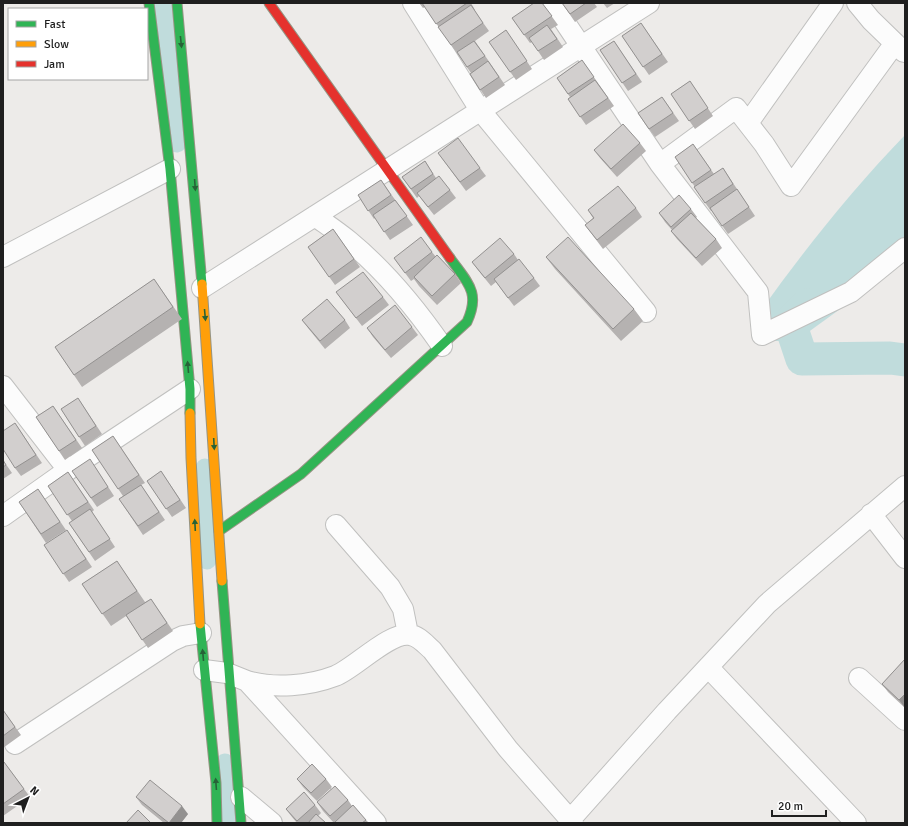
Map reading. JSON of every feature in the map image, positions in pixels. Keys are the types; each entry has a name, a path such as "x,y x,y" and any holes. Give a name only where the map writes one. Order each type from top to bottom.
{"main road":[{"path":"149,3 170,169 190,389 191,458 201,633 216,672 238,756 241,823"},
{"path":"177,3 193,157 210,377 219,531 216,672 217,823"},
{"path":"219,531 301,474 468,322 475,306 474,294 467,282 269,3"}],"street":[{"path":"413,3 480,110 646,312"},
{"path":"552,3 580,47 660,164 758,292 762,335 851,292 905,248"},
{"path":"202,288 649,3"},
{"path":"748,123 833,3"},
{"path":"660,164 736,108 791,186 900,47 871,20 857,3"},
{"path":"3,257 170,169"},
{"path":"314,216 350,242 384,275 430,328 442,346"},
{"path":"3,386 68,470"},
{"path":"3,516 68,470 190,389"},
{"path":"216,672 263,686 294,685 336,676 393,638 408,634 419,638 432,650 508,749 572,821 708,667 767,604 905,486"},
{"path":"871,514 905,558"},
{"path":"336,525 390,587 403,609 408,634"},
{"path":"15,744 172,641 183,636 201,633"},
{"path":"708,667 856,823"},
{"path":"859,678 905,720"},
{"path":"247,681 376,823"},
{"path":"241,797 272,823"}],"water":[{"path":"905,135 905,262 796,341 770,341 750,326 786,276 843,204"}],"building":[{"path":"422,3 467,3 436,24"},
{"path":"534,3 542,3 552,16 524,35 512,18"},
{"path":"562,3 586,3 570,14"},
{"path":"471,5 483,23 451,45 438,27"},
{"path":"641,23 662,54 643,67 622,36"},
{"path":"547,25 557,39 538,51 529,38"},
{"path":"506,30 527,61 510,72 489,42"},
{"path":"474,41 485,56 467,67 457,52"},
{"path":"614,41 636,74 622,83 600,50"},
{"path":"582,60 594,77 568,94 557,78"},
{"path":"488,61 499,77 480,90 470,74"},
{"path":"595,80 608,98 580,117 568,99"},
{"path":"690,81 708,108 689,121 671,94"},
{"path":"662,97 673,113 649,129 638,113"},
{"path":"623,124 640,143 611,169 594,150"},
{"path":"458,138 480,168 460,182 438,153"},
{"path":"693,144 711,170 692,183 675,157"},
{"path":"425,161 433,174 411,189 402,177"},
{"path":"723,168 733,184 705,203 694,187"},
{"path":"439,176 450,190 428,207 417,193"},
{"path":"381,180 391,195 368,211 358,195"},
{"path":"618,186 636,208 597,240 585,225 594,218 588,210"},
{"path":"737,189 749,207 722,226 710,208"},
{"path":"679,195 691,209 671,227 659,213"},
{"path":"395,200 407,216 384,232 373,215"},
{"path":"691,213 716,239 696,258 671,231"},
{"path":"333,229 354,259 329,277 308,247"},
{"path":"421,237 432,252 405,273 394,258"},
{"path":"568,237 634,309 613,329 546,257"},
{"path":"500,238 514,254 485,278 472,262"},
{"path":"437,255 455,274 432,296 414,277"},
{"path":"519,259 534,278 508,298 494,279"},
{"path":"363,272 383,297 356,318 336,292"},
{"path":"154,279 173,307 74,375 55,347"},
{"path":"327,299 345,320 320,341 302,320"},
{"path":"395,305 412,327 385,350 367,328"},
{"path":"78,398 96,426 79,437 61,409"},
{"path":"53,406 76,440 59,451 36,417"},
{"path":"15,423 36,455 15,468 3,449 3,431"},
{"path":"113,436 139,475 118,489 92,450"},
{"path":"90,459 108,487 91,498 72,471"},
{"path":"3,460 6,465 3,467"},
{"path":"161,471 180,500 166,509 147,481"},
{"path":"68,472 88,502 67,515 48,486"},
{"path":"141,485 159,512 138,526 119,499"},
{"path":"38,489 60,522 41,534 19,502"},
{"path":"90,509 110,539 89,552 69,523"},
{"path":"67,530 86,559 63,574 44,545"},
{"path":"117,561 137,591 102,614 82,584"},
{"path":"151,599 167,623 142,640 126,615"},
{"path":"905,659 905,694 899,700 882,684"},
{"path":"3,710 15,727 3,736"},
{"path":"4,762 24,789 3,804 3,763"},
{"path":"312,764 326,779 311,793 297,779"},
{"path":"150,780 182,806 169,823 136,797"},
{"path":"335,786 348,800 330,816 317,802"},
{"path":"304,792 315,805 297,821 286,809"},
{"path":"353,805 366,820 362,823 334,823"},
{"path":"138,810 151,823 126,823"},
{"path":"316,814 326,823 308,823"}],"waterway":[{"path":"162,3 177,143"},
{"path":"808,305 790,323 802,359 890,358 905,360"},
{"path":"205,468 207,560"},
{"path":"225,763 230,823"}],"traffic: fast":[{"path":"149,3 170,169 190,389 190,413"},
{"path":"177,3 202,284"},
{"path":"219,531 301,474 467,322 473,303 472,295 467,281 450,258"},
{"path":"222,581 241,823"},
{"path":"200,624 216,783 217,823"}],"traffic: slow":[{"path":"202,284 222,581"},
{"path":"190,413 200,624"}],"traffic: jam":[{"path":"269,3 450,258"}]}
